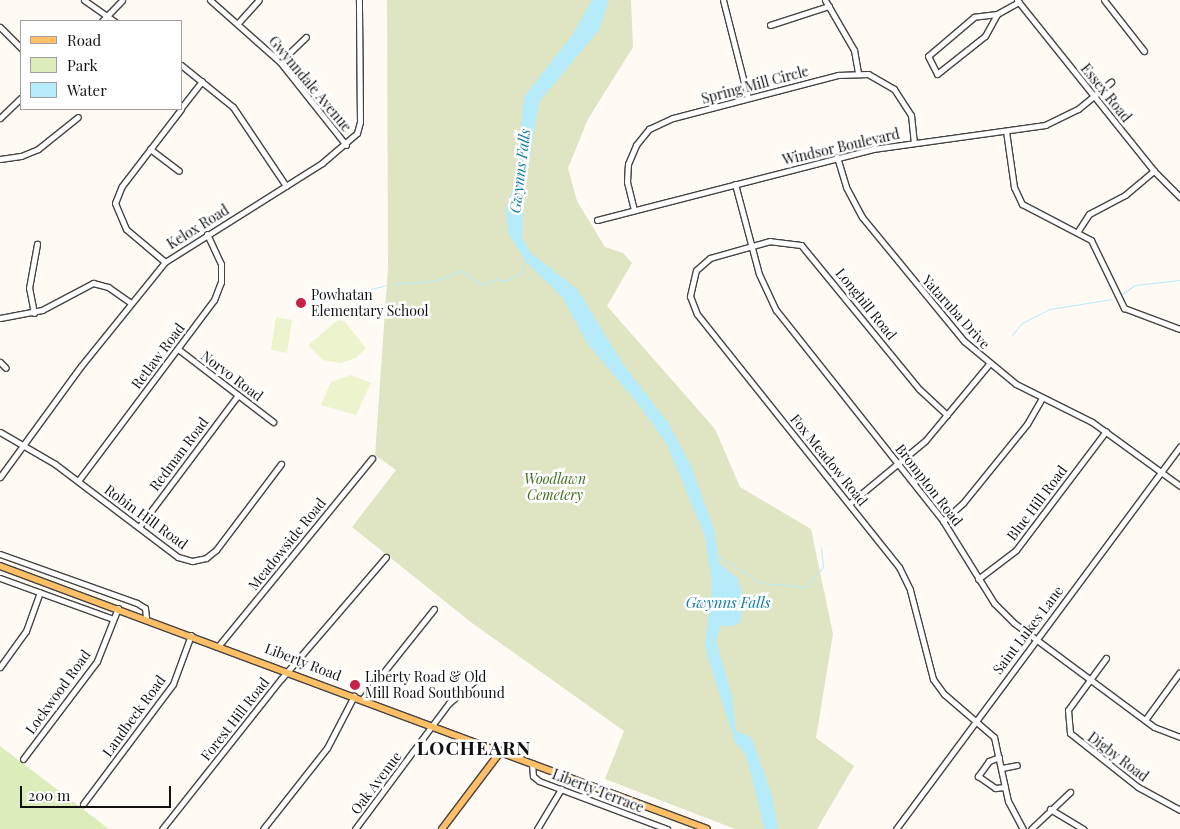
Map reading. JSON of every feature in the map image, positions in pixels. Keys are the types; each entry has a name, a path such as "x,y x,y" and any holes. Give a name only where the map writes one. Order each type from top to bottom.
{"main road":[{"name":"Liberty Road","path":"0,566 220,644 707,829"},
{"path":"442,829 501,751"}],"street":[{"path":"84,0 112,20"},
{"path":"103,20 122,0"},
{"name":"Gwynndale Avenue","path":"210,0 238,22 280,62 346,145"},
{"path":"238,22 259,0"},
{"name":"Kelox Road","path":"0,477 131,303 165,262 286,186 346,145 357,133 360,122 360,0"},
{"path":"723,0 748,98"},
{"path":"825,0 854,50 858,72 886,83 902,97 911,115 914,142"},
{"path":"1104,0 1144,50"},
{"path":"997,14 985,36 937,74 928,56 974,17 997,14 1018,1"},
{"name":"Essex Road","path":"1018,1 1154,171 1180,197"},
{"path":"770,25 829,6"},
{"path":"0,27 20,47"},
{"path":"280,62 306,37"},
{"path":"182,66 202,81 243,119 286,186"},
{"name":"Spring Mill Circle","path":"634,210 627,182 628,164 636,145 649,129 673,118 858,72"},
{"path":"182,107 202,81"},
{"name":"Windsor Boulevard","path":"597,220 837,157 914,142 1006,131 1056,121 1094,96 1111,82"},
{"path":"0,118 20,99"},
{"path":"165,262 126,228 116,210 122,186 179,110"},
{"path":"0,159 34,151 78,117"},
{"path":"1006,131 1017,198 1028,208 1078,231 1095,247 1124,308 1180,329"},
{"path":"150,149 178,171"},
{"name":"Yataruba Drive","path":"837,157 846,186 862,217 954,330 989,364 1042,398 1106,431 1180,486"},
{"path":"1078,231 1089,214 1125,196 1154,171"},
{"name":"Brompton Road","path":"735,184 752,246 776,310 943,520 978,579 1003,613 1159,731 1180,737"},
{"name":"Retlaw Road","path":"78,481 211,305 221,282 218,256 207,234"},
{"name":"Longhill Road","path":"752,246 786,240 806,250 919,389 947,416"},
{"path":"34,313 29,288 37,244"},
{"name":"Fox Meadow Road","path":"752,246 716,256 700,265 691,281 692,303 905,579 933,679 952,702 994,736 1012,811 1023,829"},
{"path":"0,318 34,313 93,283 108,287 131,303"},
{"name":"Norvo Road","path":"178,349 273,422"},
{"path":"0,362 6,368"},
{"path":"849,504 899,464 947,416 989,364"},
{"name":"Redman Road","path":"139,527 238,395"},
{"path":"943,520 963,503 1027,424 1042,398"},
{"name":"Blue Hill Road","path":"978,579 1016,550 1106,431"},
{"name":"Robin Hill Road","path":"0,432 78,481 178,557 192,561 206,558 281,464"},
{"name":"Saint Lukes Lane","path":"896,829 1035,639 1180,446"},
{"name":"Meadowside Road","path":"220,644 372,458"},
{"path":"0,554 137,603 145,608 146,618"},
{"name":"Forest Hill Road","path":"162,829 289,670 386,557"},
{"path":"0,578 113,619"},
{"path":"0,667 26,631 40,592"},
{"name":"Lockwood Road","path":"24,759 93,668 118,608"},
{"path":"362,698 434,608"},
{"name":"Landbeck Road","path":"83,804 173,684 191,634"},
{"name":"Digby Road","path":"1106,658 1068,710 1070,733 1138,787 1180,810"},
{"path":"1145,720 1180,672"},
{"name":"Oak Avenue","path":"355,829 454,698 478,678"},
{"path":"263,829 327,748 354,695"},
{"path":"1000,757 989,761 978,776 995,788 1005,787"},
{"name":"Liberty Terrace","path":"532,763 536,779 667,829"},
{"path":"1002,768 1017,765"},
{"path":"537,829 561,789"},
{"path":"1031,829 1070,792"},
{"path":"1050,809 1083,829"}],"green space":[{"name":"Woodlawn Cemetery","path":"387,0 631,0 633,47 588,119 568,168 577,201 605,247 623,253 632,263 607,306 715,429 740,487 811,529 833,634 816,738 854,766 817,829 735,829 605,779 624,731 472,623 352,527 396,470 375,455 388,268"},
{"path":"276,317 292,320 287,353 271,350"},
{"path":"338,320 344,321 366,348 356,358 340,363 323,360 308,345"},
{"path":"351,375 371,383 356,415 321,405 331,382"},
{"path":"0,746 109,829 0,829"}],"water":[{"name":"Gwynns Falls","path":"592,0 609,0 599,30 539,102 523,200 522,238 531,253 577,289 623,364 669,424 691,466 714,529 719,563 737,578 745,599 740,623 731,627 721,625 716,641 732,696 736,731 751,737 772,796 778,829 764,829 745,754 735,742 709,661 705,645 712,585 705,536 667,445 642,409 587,343 562,297 526,262 508,233 506,207 515,183 524,97 573,34"}],"waterway":[{"path":"393,284 434,281 462,271 482,285 497,279 507,281 522,272 525,259"},
{"path":"1121,295 1135,285 1180,280"},
{"path":"371,289 387,285"},
{"path":"1012,335 1022,323 1050,309 1112,299"},
{"path":"717,555 761,583 806,587 823,567 821,548"}],"place":[{"name":"Powhatan Elementary School","path":"301,303"},
{"name":"Liberty Road & Old Mill Road Southbound","path":"355,685"}],"district":[{"name":"LOCHEARN","path":"474,748"}]}
